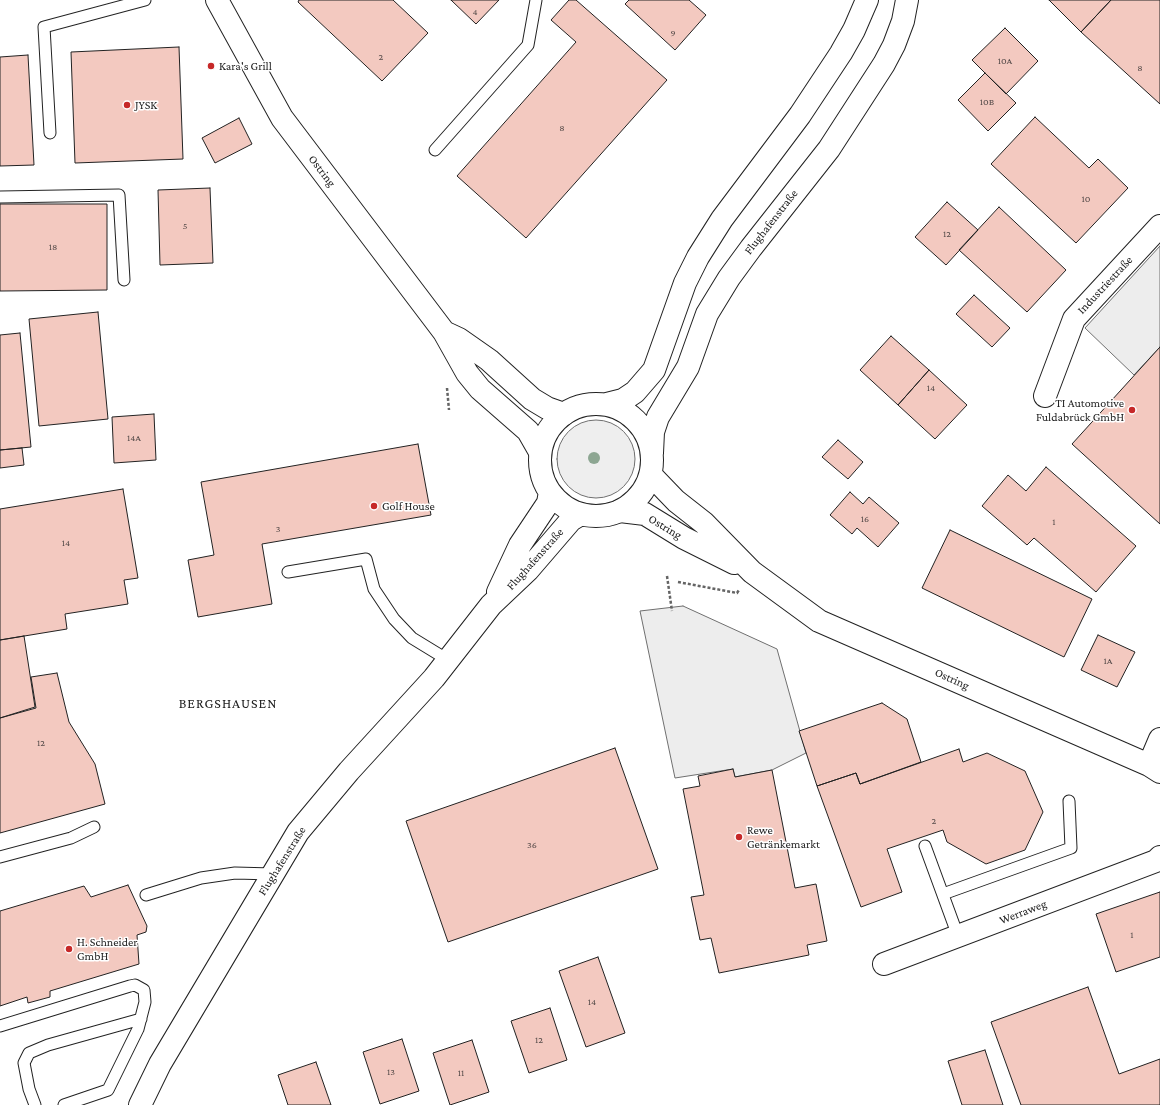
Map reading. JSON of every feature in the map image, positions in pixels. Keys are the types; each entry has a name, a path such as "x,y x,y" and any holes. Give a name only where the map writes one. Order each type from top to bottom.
{"street":[{"path":"607,404 623,411 637,422 647,436 652,453 651,474 644,490 633,502 620,511 594,516 581,514 564,506 550,492 543,480 540,466 540,452 546,434 557,419 577,407 592,404 607,404 623,400 635,392 654,370 686,283 698,257 722,219 800,115 841,53 854,30 867,0"},
{"name":"Flughafenstraße","path":"652,453 653,432 658,417 688,367 707,314 729,278 750,248 829,149 884,64 904,21 907,0"},
{"name":"Ostring","path":"227,5 282,118 444,332 467,373 480,389 528,431 540,452"},
{"name":"Industriestraße","path":"1045,396 1074,319 1160,226"},
{"name":"Ostring","path":"444,332 459,339 488,360 532,399 547,408 564,414"},
{"name":"Ostring","path":"651,474 676,502 704,524 752,572"},
{"name":"Flughafenstraße","path":"491,605 520,546 548,503 550,492"},
{"name":"Ostring","path":"620,511 645,514 684,538 752,572 820,620 1154,769"},
{"name":"Flughafenstraße","path":"140,1105 160,1064 298,832 349,771 434,678 491,605 532,565 557,534 571,520 581,514"},
{"path":"1154,769 1160,739"},
{"name":"Werraweg","path":"884,964 1156,862 1160,857"}],"lane":[{"path":"50,133 44,27 144,0"},
{"path":"435,150 528,45 536,0"},
{"path":"0,197 119,195 124,280"},
{"path":"288,572 366,559 374,589 394,619 412,638 448,660"},
{"path":"943,894 1071,848 1069,801"},
{"path":"0,857 71,838 94,827"},
{"path":"925,846 958,936"},
{"path":"146,896 201,878 235,873 273,874"},
{"path":"0,1026 136,985 144,990 145,1002 138,1029 108,1090 64,1105"},
{"path":"35,1105 29,1089 24,1063 29,1053 48,1045 141,1019"}],"path":[{"path":"678,582 737,593 752,572"},
{"path":"667,576 672,611"}],"shaded area":[{"path":"1160,246 1160,347 1134,375 1085,328"},
{"path":"596,420 611,423 623,432 632,444 635,459 632,474 623,486 611,495 596,498 581,495 569,486 560,474 557,459 560,444 569,432 581,423"},
{"path":"683,606 777,649 806,753 772,770 735,777 733,769 675,778 640,611"}],"building":[{"path":"299,0 393,0 428,33 382,81 298,2"},
{"path":"451,0 499,0 476,24"},
{"path":"569,0 576,0 667,80 526,238 457,176 576,42 551,20"},
{"path":"629,0 689,0 706,15 675,50 625,4"},
{"path":"1049,0 1111,0 1081,32"},
{"path":"1111,0 1160,0 1160,104 1081,32"},
{"path":"1005,28 1038,61 1006,94 972,60"},
{"name":"JYSK","path":"179,47 183,159 75,163 71,52"},
{"path":"28,55 34,165 0,166 0,57"},
{"path":"985,73 1016,103 988,131 958,100"},
{"path":"1035,117 1089,168 1098,159 1128,188 1076,243 991,164"},
{"path":"239,118 252,144 215,163 202,138"},
{"path":"210,188 213,263 160,265 158,190"},
{"path":"947,202 978,230 946,265 915,237"},
{"path":"0,204 107,204 107,290 0,291"},
{"path":"999,207 1066,270 1027,312 959,250"},
{"path":"974,295 1010,328 992,347 956,314"},
{"path":"98,312 108,419 39,426 29,319"},
{"path":"20,333 31,447 0,450 0,335"},
{"path":"891,336 929,370 898,405 860,370"},
{"name":"TI Automotive Fuldabrück GmbH","path":"1160,347 1160,524 1072,444"},
{"path":"929,370 967,405 935,439 898,405"},
{"path":"154,414 156,460 114,463 112,417"},
{"path":"838,440 863,462 848,479 822,457"},
{"path":"418,444 431,515 262,544 272,604 198,617 188,560 214,555 201,482"},
{"path":"22,448 24,465 0,468 0,450"},
{"path":"1046,467 1136,546 1096,592 1034,538 1027,545 982,506 1008,475 1026,491"},
{"path":"123,489 138,578 124,580 128,604 65,614 67,629 0,640 0,509"},
{"path":"850,492 863,504 869,497 899,523 878,547 857,528 852,534 830,515"},
{"path":"950,530 1092,599 1064,657 922,588"},
{"path":"1098,635 1135,652 1117,687 1081,670"},
{"path":"24,636 35,707 0,718 0,640"},
{"path":"57,673 69,722 95,764 105,804 0,833 0,718 36,708 31,677"},
{"path":"882,703 907,719 921,762 860,784 856,773 817,786 799,731"},
{"path":"615,748 658,869 448,942 406,821"},
{"path":"959,749 963,762 987,753 1025,771 1043,812 1025,850 986,864 947,842 943,830 887,849 902,892 861,907 817,786 856,773 860,784"},
{"name":"Rewe Getränkemarkt","path":"733,769 735,777 772,770 795,888 816,884 827,941 807,945 809,955 719,973 711,938 700,940 691,897 704,895 683,789 700,786 698,776"},
{"name":"H. Schneider GmbH","path":"128,885 147,926 146,932 137,935 139,964 50,991 50,997 28,1003 27,997 0,1006 0,911 84,886 91,897"},
{"path":"1160,892 1160,957 1116,972 1096,914"},
{"path":"598,957 625,1033 586,1047 559,971"},
{"path":"1088,987 1119,1074 1160,1059 1160,1105 1021,1105 991,1022"},
{"path":"550,1008 567,1060 529,1073 511,1021"},
{"path":"402,1039 419,1091 380,1104 363,1052"},
{"path":"472,1040 489,1092 450,1105 433,1053"},
{"path":"985,1050 1003,1105 962,1105 948,1061"},
{"path":"316,1062 331,1105 288,1105 278,1075"}],"place":[{"name":"Kara's Grill","path":"211,66"},
{"name":"JYSK","path":"127,105"},
{"name":"TI Automotive Fuldabrück GmbH","path":"1132,410"},
{"name":"Golf House","path":"374,506"},
{"name":"Rewe Getränkemarkt","path":"739,837"},
{"name":"H. Schneider GmbH","path":"69,949"}],"district":[{"name":"BERGSHAUSEN","path":"228,704"}]}
